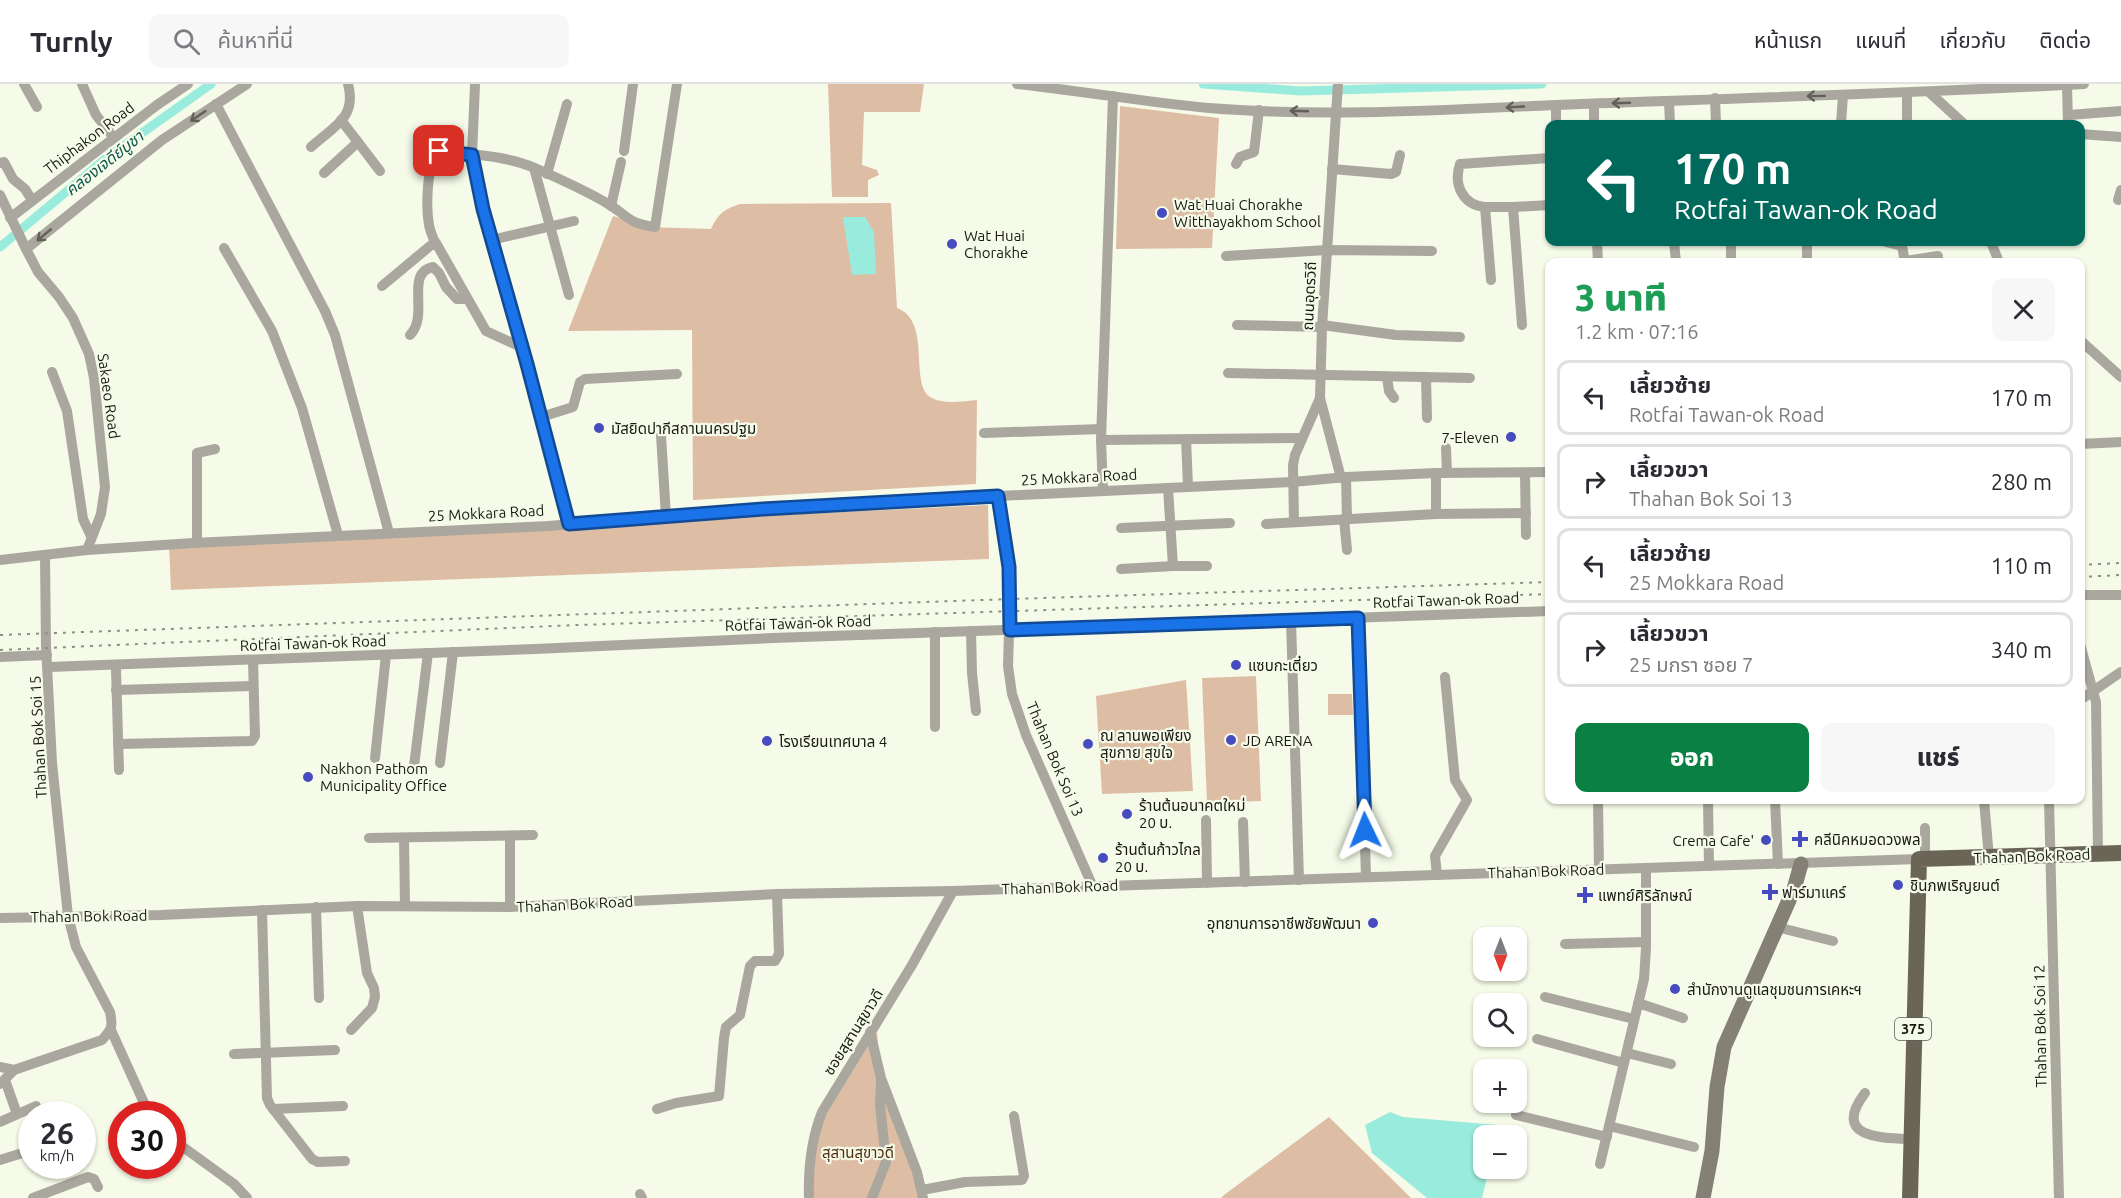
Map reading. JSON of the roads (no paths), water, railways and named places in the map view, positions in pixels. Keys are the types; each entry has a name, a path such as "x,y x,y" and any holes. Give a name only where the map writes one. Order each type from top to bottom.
{"main road":[{"name":"Thahan Bok Road","path":"1922,859 2121,853"},
{"name":"375","path":"1910,1198 1922,859"}],"street":[{"path":"24,84 37,107"},
{"path":"82,84 96,115 114,138"},
{"name":"Thiphakon Road","path":"11,221 32,200 188,84"},
{"path":"24,246 162,140 247,84"},
{"path":"311,147 341,120 350,108 352,99 348,84"},
{"path":"475,84 472,155 491,240 523,348 569,524"},
{"path":"611,206 622,156 633,84"},
{"path":"523,348 486,331 435,243 428,224 428,179 436,153 439,151 493,156 534,168 611,206 634,223 655,227 677,84"},
{"path":"1017,84 1209,108 1259,110 1336,108 1406,112 1715,98 1754,90 1843,95 1929,92 1952,88 2084,84"},
{"name":"ถนนอุดรวิถี","path":"1338,84 1322,326 1320,398 1344,477 1347,550"},
{"path":"2067,85 2069,120 2121,111"},
{"path":"1929,92 1960,120"},
{"path":"1907,93 1907,120"},
{"path":"1841,120 1843,95"},
{"path":"1103,491 1101,435 1113,96"},
{"path":"1715,98 1716,120"},
{"path":"1669,100 1670,120"},
{"path":"216,104 335,336 389,532"},
{"path":"547,174 567,104"},
{"path":"1594,104 1594,120"},
{"path":"1556,105 1556,120"},
{"path":"1236,164 1240,157 1254,152 1259,110"},
{"path":"341,120 380,171"},
{"path":"2085,134 2121,137"},
{"path":"324,172 358,142"},
{"path":"1332,168 1391,174 1396,172 1400,155"},
{"path":"1545,158 1460,164 1458,175 1464,198 1469,203 1485,207 1545,205"},
{"path":"0,163 4,162 13,179 25,189 32,200"},
{"path":"534,168 569,294"},
{"name":"Sakaeo Road","path":"0,195 38,272 73,318 89,354 94,378 105,487 100,514 87,550"},
{"path":"1485,207 1491,280"},
{"path":"1513,207 1522,325"},
{"path":"491,240 574,220"},
{"path":"382,286 435,243"},
{"path":"224,248 272,331 302,408 338,536"},
{"path":"1226,256 1327,250 1432,251"},
{"path":"1927,258 1938,256"},
{"path":"410,335 415,330 420,312 417,285 425,270 433,267 436,269 446,287 457,299 467,299"},
{"path":"1237,325 1322,326 1396,335 1460,337"},
{"path":"2085,344 2120,371"},
{"path":"52,372 67,411 83,519 91,536"},
{"path":"1228,373 1470,378"},
{"path":"541,417 573,407 580,382 585,379 677,374"},
{"path":"1387,377 1389,391 1394,398"},
{"path":"1426,377 1427,418"},
{"path":"1294,522 1295,454 1320,398"},
{"path":"984,433 1186,439 1301,438"},
{"path":"661,435 666,517"},
{"path":"1186,439 1188,486"},
{"path":"2085,444 2121,442"},
{"path":"1436,514 1446,448"},
{"path":"198,543 196,457 201,451 215,449"},
{"name":"25 Mokkara Road","path":"0,560 87,550 569,524 763,509 1293,482 1344,477 1545,472"},
{"path":"1525,473 1526,535"},
{"path":"1168,488 1173,566"},
{"name":"Thahan Bok Soi 13","path":"998,496 1009,567 1008,666 1012,693 1026,735 1093,887"},
{"path":"1266,524 1436,514 1526,513"},
{"path":"1121,528 1230,523"},
{"name":"Thahan Bok Soi 15","path":"45,556 52,763 68,916 76,947 110,1012 111,1030 143,1101"},
{"path":"1121,569 1207,566"},
{"path":"2085,596 2121,595"},
{"name":"Rotfai Tawan-ok Road","path":"49,667 935,632 1545,611"},
{"path":"1358,618 1366,877"},
{"path":"1291,621 1299,880"},
{"path":"971,631 976,711"},
{"path":"935,632 935,727"},
{"path":"440,764 453,652"},
{"path":"414,766 428,653"},
{"path":"0,657 47,655"},
{"path":"375,758 386,655"},
{"path":"118,744 252,741 255,736 253,660"},
{"path":"2085,662 2096,702 2098,853"},
{"path":"116,670 119,770"},
{"path":"2085,697 2121,672"},
{"path":"1437,875 1435,856 1467,800 1455,780 1445,677"},
{"path":"116,690 253,686"},
{"path":"1598,804 1599,870"},
{"path":"1708,804 1709,866"},
{"path":"1775,804 1778,864"},
{"path":"1984,804 1989,858"},
{"name":"Thahan Bok Soi 12","path":"2049,804 2059,1198"},
{"path":"1206,820 1207,883"},
{"path":"1243,822 1245,882"},
{"path":"1922,859 1925,828"},
{"path":"369,838 533,835"},
{"path":"510,836 510,907"},
{"path":"404,838 405,906"},
{"name":"Thahan Bok Road","path":"0,918 161,915 357,906 510,907 777,894 1093,887 1922,859"},
{"path":"1703,1198 1712,1157 1717,1087 1724,1047 1794,889 1801,864"},
{"path":"1600,1164 1644,980 1646,868"},
{"name":"ซอยสุสานสุขาวดี","path":"809,1198 810,1152 822,1112 912,965 953,891"},
{"path":"657,1108 719,1096 726,1028 740,1015 750,966 755,961 775,961 779,954 777,894"},
{"path":"351,1030 372,1008 375,998 367,973 357,906"},
{"path":"316,907 319,998"},
{"path":"262,910 267,1098 312,1159 318,1162 345,1161"},
{"path":"1777,927 1833,941"},
{"path":"1565,944 1646,942"},
{"path":"1545,997 1634,1019"},
{"path":"1638,1003 1683,1018"},
{"path":"0,1122 17,1114 2,1082 14,1070 102,1040 111,1030"},
{"path":"870,1032 881,1078 904,1136 922,1194 965,1182 1022,1180 1024,1176 1014,1116"},
{"path":"1537,1039 1625,1058 1671,1064"},
{"path":"234,1054 335,1050"},
{"path":"0,1067 14,1070"},
{"path":"872,1198 886,1161 880,1104 881,1078"},
{"path":"1865,1093 1856,1108 1855,1124 1858,1129 1868,1136 1877,1138 1911,1139"},
{"path":"273,1109 343,1106"},
{"path":"1516,1115 1694,1148"},
{"path":"186,1149 234,1184 247,1198"},
{"path":"0,1160 18,1154"},
{"path":"33,1198 88,1177 94,1179 98,1187"}],"water":[{"path":"843,217 865,217 874,232 876,274 852,275"},
{"path":"1390,1112 1403,1117 1498,1125 1473,1125 1473,1179 1487,1179 1482,1198 1427,1198 1372,1153 1365,1125"}],"waterway":[{"name":"คลองเจดีย์บูชา","path":"0,247 104,160 211,84"},
{"name":"คลองเจดีย์บูชา","path":"1203,84 1301,91 1542,84"}],"railway":[{"path":"2085,565 2121,563"},
{"path":"2085,577 2121,575"},
{"path":"0,635 1545,582"},
{"path":"0,650 577,625 1545,594"}],"place":[{"name":"Wat Huai Chorakhe Witthayakhom School","path":"1162,213"},
{"name":"Wat Huai Chorakhe","path":"952,244"},
{"name":"มัสยิดปากีสถานนครปฐม","path":"599,428"},
{"name":"7-Eleven","path":"1511,437"},
{"name":"แซบกะเตี๋ยว","path":"1236,665"},
{"name":"JD ARENA","path":"1231,740"},
{"name":"โรงเรียนเทศบาล 4","path":"767,741"},
{"name":"ณ ลานพอเพียง สุขกาย สุขใจ","path":"1088,744"},
{"name":"Nakhon Pathom Municipality Office","path":"308,777"},
{"name":"ร้านต้นอนาคตใหม่ 20 บ.","path":"1127,814"},
{"name":"คลีนิคหมอดวงพล","path":"1800,839"},
{"name":"Crema Cafe'","path":"1766,840"},
{"name":"ร้านต้นก้าวไกล 20 บ.","path":"1103,858"},
{"name":"ชินภพเริญยนต์","path":"1898,885"},
{"name":"ฟาร์มาแคร์","path":"1770,892"},
{"name":"แพทย์ศิริลักษณ์","path":"1585,895"},
{"name":"อุทยานการอาชีพชัยพัฒนา","path":"1373,923"},
{"name":"สำนักงานดูแลชุมชนการเคหะฯ","path":"1675,989"}],"park label":[{"name":"สุสานสุขาวดี","path":"858,1152"}]}
